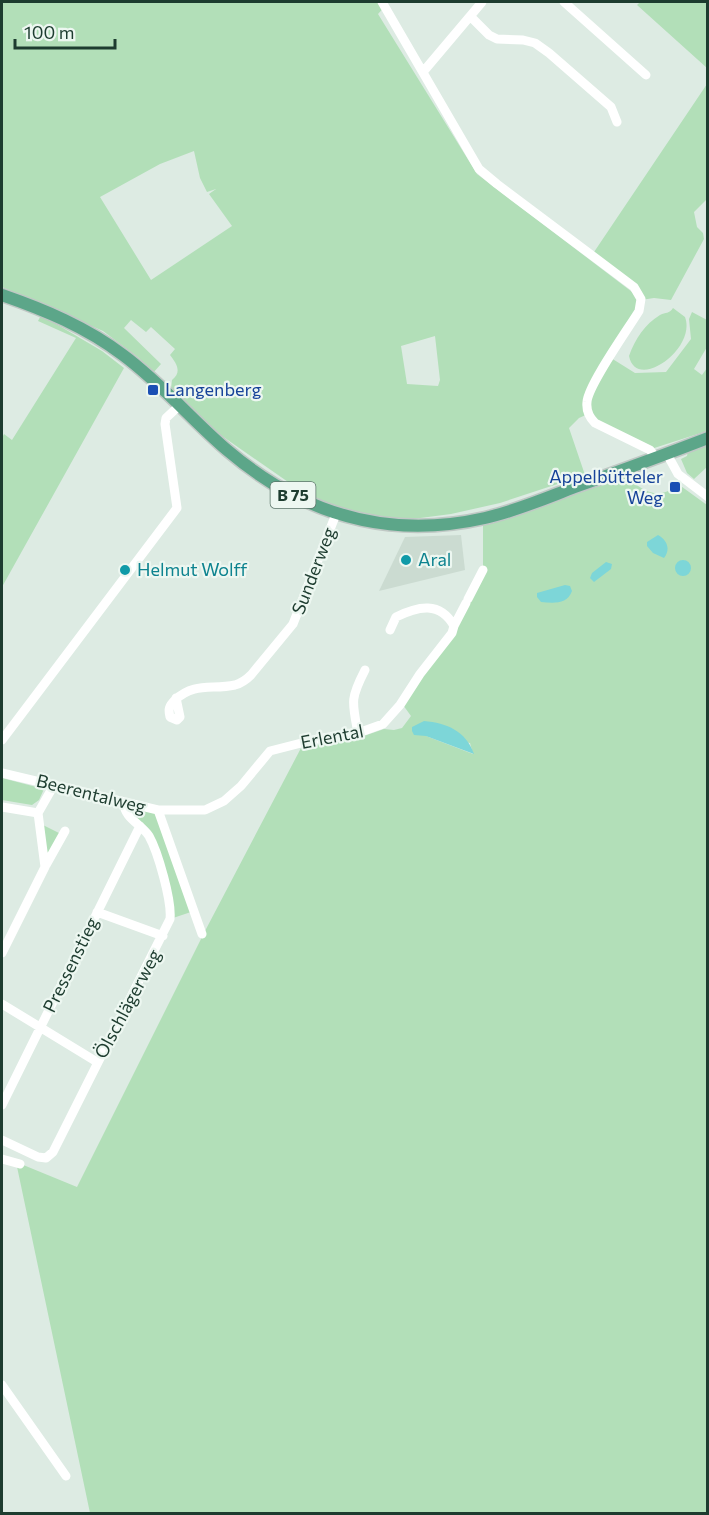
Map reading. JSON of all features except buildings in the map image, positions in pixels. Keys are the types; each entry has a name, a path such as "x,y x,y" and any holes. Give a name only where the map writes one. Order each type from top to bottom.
{"main road":[{"name":"B 75","path":"2,295 72,322 129,359 228,450 266,479 305,502 336,514 372,523 446,524 485,518 708,438"}],"street":[{"path":"382,2 479,169 634,287 641,299 639,311 590,391 586,408 591,419 661,456 678,474 708,497"},
{"path":"423,72 482,2"},
{"path":"564,2 646,75"},
{"path":"471,17 489,35 497,39 523,40 549,53 611,107 617,122"},
{"path":"2,740 177,508 165,424 166,418 180,405"},
{"name":"Sunderweg","path":"176,698 188,690 245,682 293,624 336,514"},
{"name":"Erlental","path":"158,810 205,810 224,801 241,786 270,751 317,739 358,733 383,724 452,633 483,570"},
{"path":"390,630 396,617 432,607 442,611 454,626"},
{"path":"358,733 352,702 354,691 365,670"},
{"name":"Beerentalweg","path":"2,772 158,810 202,934"},
{"path":"45,867 38,813 54,785"},
{"name":"Ölschlägerweg","path":"2,1140 38,1157 46,1158 53,1152 170,919 170,907 156,851 140,826 126,813 124,803"},
{"path":"2,807 38,813"},
{"name":"Pressenstieg","path":"2,1105 140,826"},
{"path":"2,953 65,831"},
{"path":"97,912 163,936"},
{"path":"2,1004 97,1062"},
{"path":"2,1160 20,1164"},
{"path":"2,1385 66,1476"}],"shaded area":[{"path":"461,535 465,570 379,591 405,537"}],"green space":[{"path":"2,2 389,2 378,14 477,174 640,298 592,255 707,84 707,199 694,212 697,227 703,233 704,239 671,300 654,298 641,300 611,358 635,373 666,372 691,339 689,319 692,312 707,320 707,347 694,369 702,375 707,368 707,431 648,450 588,414 579,418 569,428 585,475 500,503 451,514 390,522 314,500 212,429 171,389 172,380 178,371 170,355 175,349 151,327 146,332 131,320 124,328 161,364 153,373 139,358 103,331 2,287","holes":["194,151 200,178 207,192 216,189 209,194 232,226 151,280 100,197 160,164","435,336 440,380 438,386 407,384 401,346"]},
{"path":"640,2 707,2 707,68 637,5"},
{"path":"673,308 685,317 686,329 682,342 664,362 653,368 642,370 634,366 629,356 641,332 660,315"},
{"path":"41,315 102,351 124,368 2,587 2,438 4,434 12,440 76,338 38,321"},
{"path":"707,444 707,467 694,479 687,473 681,459 687,456 688,451"},
{"path":"626,477 645,490 658,493 678,484 707,505 707,1513 90,1513 16,1162 77,1187 205,931 301,748 364,736 384,729 402,728 411,716 403,705 457,619 483,570 483,525","holes":["426,736 470,743 473,754"]},
{"path":"2,778 44,789 39,800 32,805 2,800"},
{"path":"131,808 158,810 194,911 170,919 156,851 126,814"},
{"path":"39,823 63,835 51,856 44,851"}],"water":[{"path":"658,535 667,545 664,558 653,553 647,546 647,542"},
{"path":"680,560 686,560 691,568 689,574 680,576 675,571 675,565"},
{"path":"606,562 612,564 611,569 594,582 590,578 592,573"},
{"path":"565,585 570,586 572,591 570,596 563,601 541,602 537,597 537,593"},
{"path":"424,721 448,726 455,730 466,739 474,754 426,736 414,735 412,727"}],"place":[{"name":"Langenberg","path":"153,390"},
{"name":"Appelbütteler Weg","path":"675,487"},
{"name":"Aral","path":"406,560"},
{"name":"Helmut Wolff","path":"125,570"}]}
